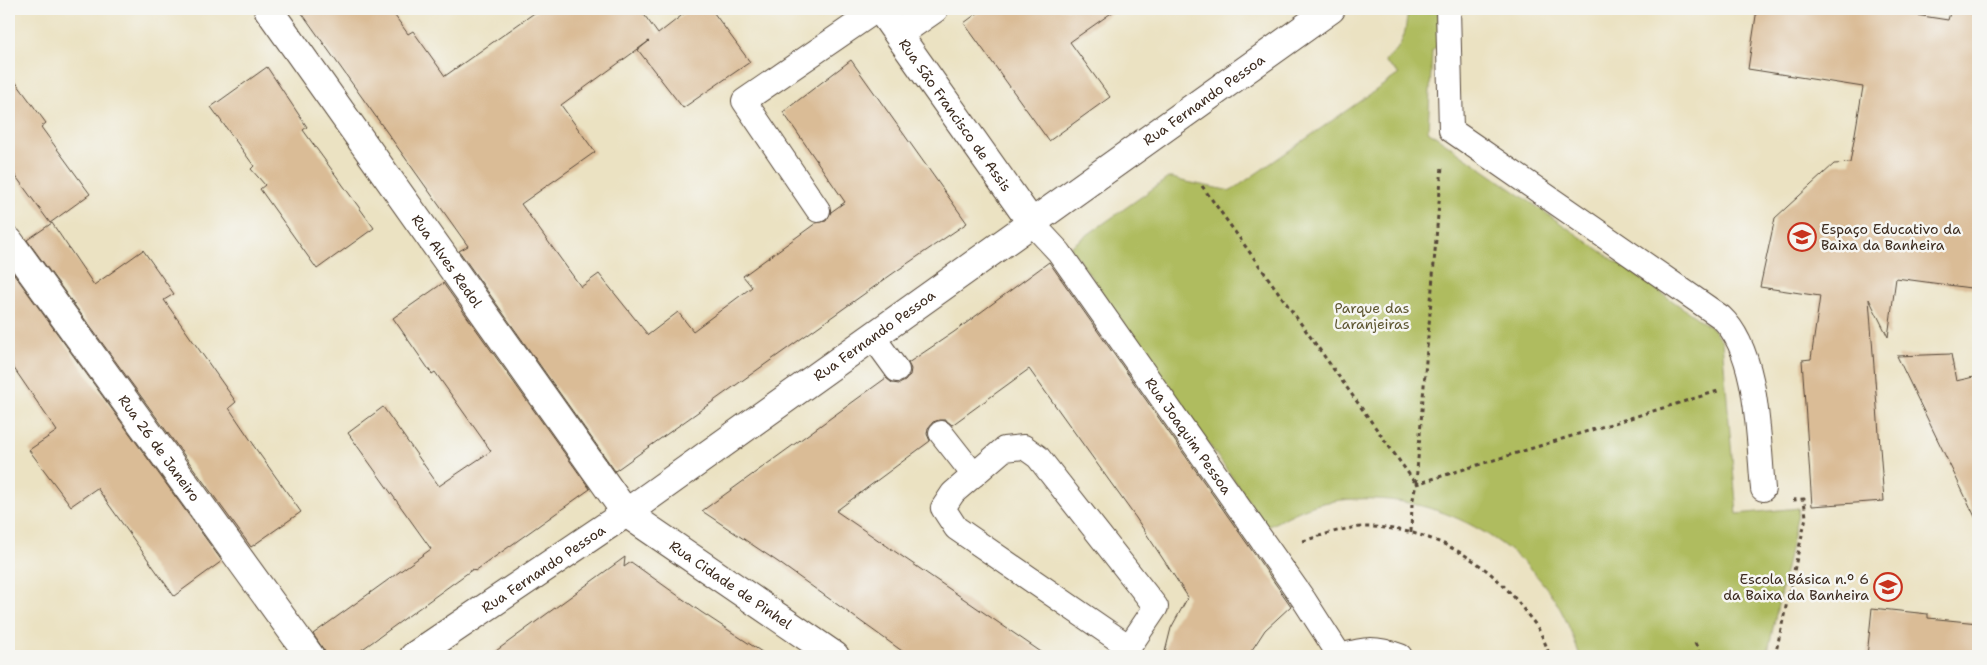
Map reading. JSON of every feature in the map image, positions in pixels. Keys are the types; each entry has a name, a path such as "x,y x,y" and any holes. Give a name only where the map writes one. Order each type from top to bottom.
{"street":[{"name":"Rua Alves Redol","path":"268,9 626,513"},
{"name":"Rua São Francisco de Assis","path":"879,9 1031,222"},
{"path":"898,34 934,9"},
{"name":"Rua Fernando Pessoa","path":"414,656 626,513 1331,9"},
{"name":"Rua 26 de Janeiro","path":"9,241 310,656"},
{"name":"Rua Cidade de Pinhel","path":"626,513 835,656"}],"lane":[{"path":"818,210 744,101 879,9"},
{"path":"1448,9 1451,130 1721,317 1730,326 1737,337 1749,370 1763,488"},
{"name":"Rua Joaquim Pessoa","path":"1031,222 1059,252 1274,556 1341,656"},
{"path":"873,337 897,370"},
{"path":"941,433 974,475"},
{"path":"1024,447 1038,457 1156,607 1129,646 956,528 943,508 953,493 974,475 1004,449 1024,447"},
{"path":"1341,656 1361,650 1383,650 1400,656"}],"path":[{"path":"1411,532 1442,162"},
{"path":"1202,186 1416,484"},
{"path":"1416,484 1726,389"},
{"path":"1763,488 1765,503 1804,499 1806,517 1775,656"},
{"path":"1274,556 1302,542 1332,532 1368,527 1411,532 1450,546 1488,570 1510,590 1540,631 1550,656"},
{"path":"1695,643 1701,656"}],"green space":[{"name":"Parque das Laranjeiras","path":"1410,9 1438,9 1439,44 1432,51 1428,131 1713,329 1722,341 1737,514 1799,508 1767,656 1580,656 1568,626 1553,597 1533,572 1509,549 1482,531 1452,516 1421,506 1389,500 1356,499 1323,503 1302,510 1267,527 1070,247 1168,178 1231,191 1399,74 1384,62 1401,43"}],"building":[{"path":"299,9 390,9 408,34 413,31 445,76 540,9 640,9 658,34 690,9 711,9 750,62 683,108 638,50 649,41 561,105 595,152 521,204 581,287 599,274 648,335 678,312 693,331 752,287 743,276 816,223 826,221 831,212 845,202 783,112 851,60 967,223 615,471 459,251 468,246"},
{"path":"983,9 1117,9 1070,42 1110,97 1049,141 964,23"},
{"path":"1757,9 1803,13 1804,9 1877,9 1948,20 1951,9 1978,13 1978,289 1896,278 1888,337 1869,299 1884,501 1812,506 1802,360 1811,359 1820,296 1760,287 1775,218 1834,164 1850,163 1863,87 1748,69"},
{"path":"267,67 307,127 303,130 374,228 317,269 260,189 265,185 251,169 254,166 211,107"},
{"path":"9,73 46,123 41,127 90,194 50,223 9,167"},
{"path":"52,223 94,285 143,250 174,294 164,300 236,402 229,408 301,512 251,547 27,240"},
{"path":"1049,262 1291,606 1265,630 1248,656 1164,656 1171,628 1188,597 1136,518 1029,369 952,425 946,420 933,422 928,428 927,434 930,441 836,511 1047,656 909,656 778,562 702,511 886,378 892,383 899,384 905,381 910,375 911,369 908,363 954,332"},
{"path":"9,267 222,561 174,596 97,488 71,506 29,450 57,431 9,361"},
{"path":"443,283 590,489 475,571 473,569 353,656 328,656 313,634 431,549 348,433 383,407 439,486 491,451 435,372 432,374 393,318"},
{"path":"1951,354 1956,381 1978,376 1978,523 1897,356"},
{"path":"625,557 624,567 631,562 701,612 768,656 489,656"},
{"path":"1872,608 1928,614 1928,618 1978,623 1978,656 1867,656"}],"place":[{"name":"Espaço Educativo da Baixa da Banheira","path":"1802,237"},
{"name":"Escola Básica n.º 6 da Baixa da Banheira","path":"1888,587"}]}
